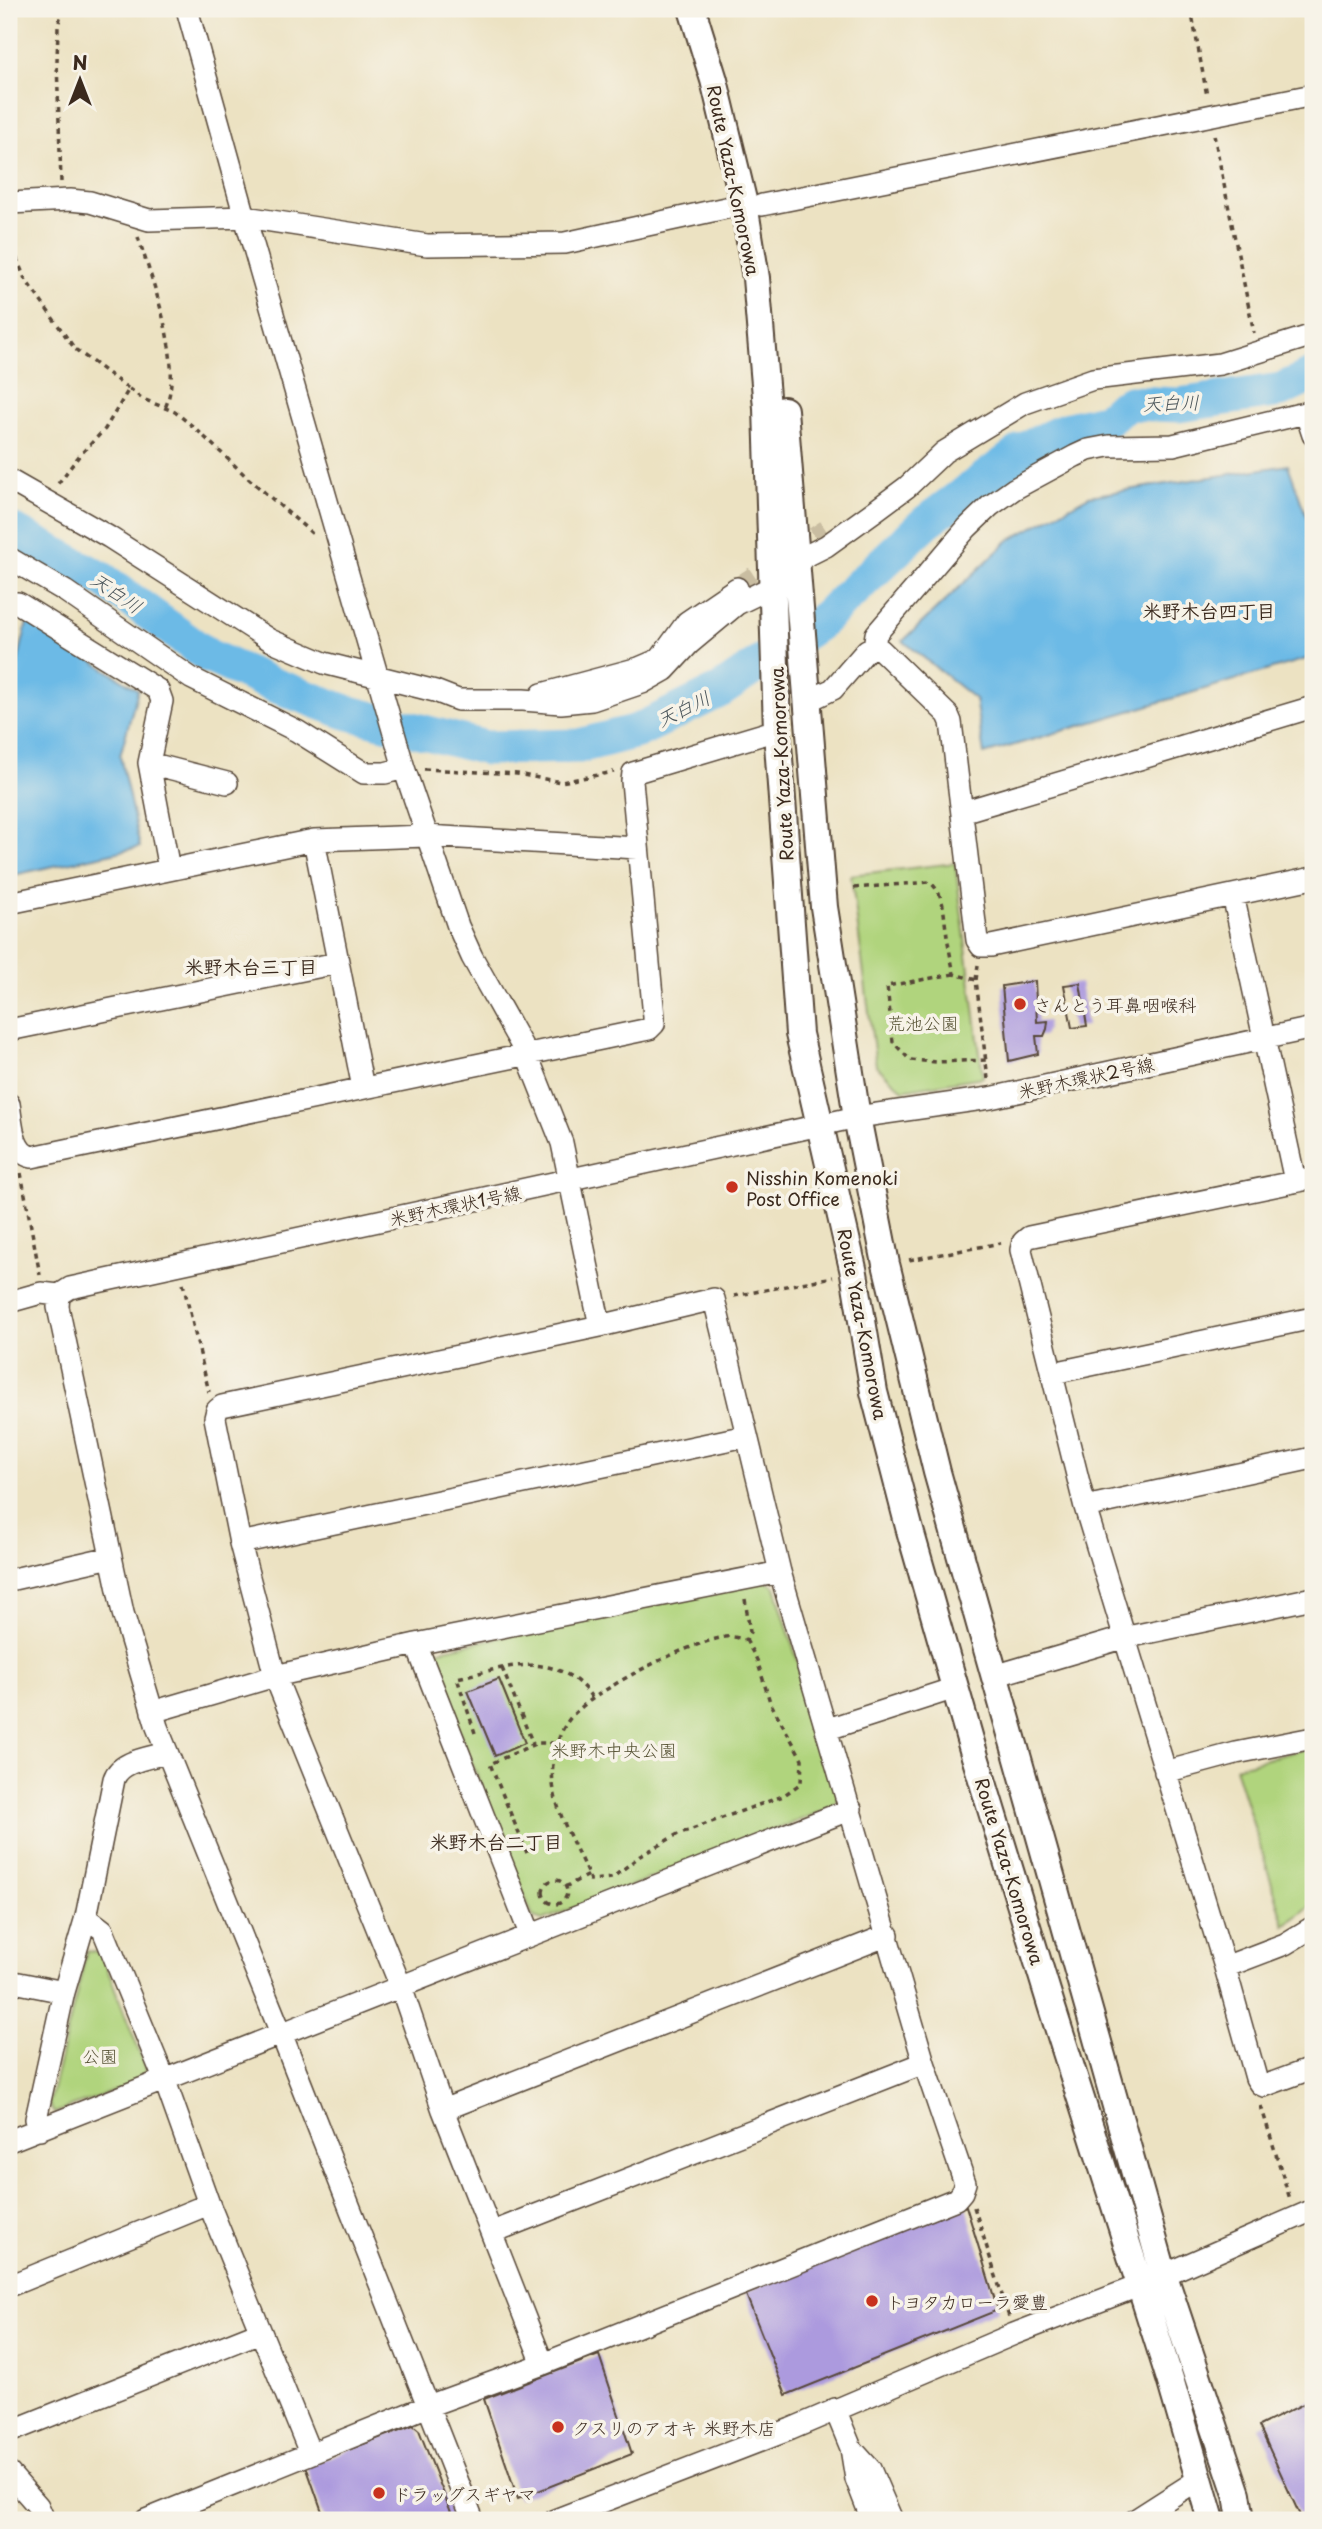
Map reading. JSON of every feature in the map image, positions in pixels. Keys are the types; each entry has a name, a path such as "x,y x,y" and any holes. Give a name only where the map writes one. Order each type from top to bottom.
{"main road":[{"name":"Route Yaza-Komorowa","path":"692,9 753,205 766,408 777,730 799,1034 854,1273 874,1392 955,1688 1052,2008 1152,2281 1237,2494 1241,2520"},
{"name":"Route Yaza-Komorowa","path":"704,9 773,277 824,906 857,1118 886,1264 937,1472 994,1676 1152,2281 1211,2520"}],"street":[{"path":"187,9 403,763 450,906 472,957 527,1055 562,1143 600,1326"},
{"path":"9,203 70,200 90,202 149,220 245,217 427,245 565,243 1313,95"},
{"path":"796,561 826,546 876,510 907,487 944,452 1025,402 1093,379 1220,364 1313,335"},
{"path":"874,647 876,634 967,528 990,506 1014,489 1088,450 1173,444 1310,412 1313,435"},
{"path":"826,530 889,486 915,463 944,452"},
{"path":"9,480 109,537 270,640 324,663 435,691 458,700 523,699 561,703 592,700 642,683 664,670 689,644 737,604 772,593"},
{"path":"9,558 65,591 191,678 297,731 364,773 385,773 403,763"},
{"path":"523,699 639,668 660,659 687,622 737,588"},
{"path":"9,603 18,603 158,690 162,701 149,763 169,869"},
{"path":"808,688 833,689 867,650 874,647 881,650 948,715 977,940 981,946 1313,878"},
{"path":"962,813 1313,707"},
{"path":"9,1104 18,1150 33,1157 649,1029 654,1024 633,773 777,730"},
{"path":"149,763 227,783"},
{"path":"9,903 314,840 426,836 638,848"},
{"path":"314,840 363,1088"},
{"path":"1233,895 1265,1038 1304,1180 1029,1237 1023,1242 1021,1250 1085,1507 1225,1967 1256,2078 1259,2084 1264,2086 1313,2068"},
{"path":"9,1030 337,963"},
{"name":"米野木環状2号線","path":"857,1118 990,1098 1313,1028"},
{"name":"米野木環状1号線","path":"9,1302 54,1296 70,1288 857,1118"},
{"path":"54,1296 126,1626 166,1753 281,2034 473,2520"},
{"path":"146,2520 428,2406 543,2364 956,2199 962,2192 965,2182 924,2063 780,1572 714,1299 600,1326 222,1406 217,1410 215,1418 240,1543 275,1676 401,1987 443,2110 543,2364"},
{"path":"1053,1373 1313,1318"},
{"path":"240,1543 746,1436"},
{"path":"1085,1507 1313,1458"},
{"path":"9,1580 111,1557"},
{"path":"152,1712 275,1676 416,1644 780,1572"},
{"path":"994,1676 1124,1638 1313,1598"},
{"path":"416,1644 530,1934"},
{"path":"828,1730 955,1688"},
{"path":"1165,1772 1236,1753 1313,1738"},
{"path":"40,2130 36,2119 64,1992 86,1917 116,1773 124,1766 166,1753"},
{"path":"9,2141 851,1809"},
{"path":"86,1917 103,1930 165,2081 209,2204 310,2453"},
{"path":"1225,1967 1284,1944 1313,1927"},
{"path":"443,2110 888,1935"},
{"path":"9,1981 64,1992"},
{"path":"493,2232 924,2063"},
{"path":"9,2286 209,2204"},
{"path":"555,2520 791,2428 1014,2334 1152,2281 1304,2214"},
{"path":"9,2432 260,2332"},
{"path":"835,2409 851,2448 856,2479 872,2520"},
{"path":"851,2448 870,2469 892,2520"},
{"path":"9,2473 38,2506 44,2520"},
{"path":"1135,2520 1199,2479"}],"path":[{"path":"62,9 58,27 57,62 61,112 61,179 70,200"},
{"path":"1191,9 1257,352"},
{"path":"132,216 161,309 170,355 168,401 165,408"},
{"path":"9,239 25,279 75,349 143,399 174,412 318,540 331,546 339,544"},
{"path":"45,500 79,456 105,429 128,389"},
{"path":"403,763 517,774 561,782 593,778 632,768 640,770"},
{"path":"854,888 930,882 936,887 945,905 954,974"},
{"path":"981,946 976,980 990,1098"},
{"path":"976,980 954,974 887,986 893,1042 911,1060 937,1062 986,1059"},
{"path":"18,1150 25,1203 54,1296"},
{"path":"886,1264 1029,1237"},
{"path":"179,1264 215,1418"},
{"path":"714,1299 854,1273"},
{"path":"742,1579 750,1632 746,1640"},
{"path":"725,1637 746,1640 757,1660 770,1702 802,1759 801,1783 783,1796 678,1834 640,1856 612,1878 590,1880 555,1796 552,1766 567,1721 622,1680 667,1658 725,1637"},
{"path":"467,1729 472,1739 476,1737 457,1678 522,1664 554,1668 577,1681 593,1699"},
{"path":"502,1668 533,1744"},
{"path":"527,1853 490,1764 533,1744 544,1741 558,1743"},
{"path":"565,1887 588,1875"},
{"path":"556,1880 565,1887 566,1895 559,1903 548,1902 545,1898 544,1887 547,1883 556,1880"},
{"path":"1256,2078 1258,2097 1304,2214"},
{"path":"962,2192 972,2201 1014,2334"}],"green space":[{"name":"荒池公園","path":"955,863 983,1077 903,1090 876,1066 851,875"},
{"name":"米野木中央公園","path":"766,1581 775,1587 839,1797 833,1807 543,1920 533,1917 431,1660 435,1651"},
{"path":"1313,1747 1313,1904 1285,1925 1235,1767"},
{"name":"公園","path":"87,1951 101,1953 146,2069 145,2080 54,2113 49,2105"}],"water":[{"path":"1288,465 1313,535 1313,657 984,754 975,699 903,641 1008,541 1089,496"},
{"path":"28,619 138,690 120,756 140,847 9,876 9,699"}],"building":[{"name":"さんとう耳鼻咽喉科","path":"1035,981 1037,1022 1048,1021 1047,1029 1044,1036 1036,1036 1038,1054 1009,1061 1002,986"},
{"path":"1080,983 1087,1026 1072,1028 1064,985"},
{"path":"499,1679 525,1743 495,1756 468,1691"},
{"name":"トヨタカローラ愛豊","path":"966,2206 998,2310 786,2395 745,2292"},
{"name":"クスリのアオキ 米野木店","path":"599,2355 632,2454 518,2499 484,2399"},
{"path":"1313,2399 1313,2519 1302,2520 1259,2426"},
{"name":"ドラッグスギヤマ","path":"413,2425 419,2430 454,2520 325,2520 306,2466"}],"waterway":[{"name":"天白川","path":"9,529 102,579 208,656 271,684 346,712 486,748 579,746 637,731 721,690 818,624 926,522 1023,450 1065,430 1107,420 1130,403 1179,405 1281,390 1313,375"}],"tunnel":[{"path":"737,588 826,530"}],"place":[{"name":"さんとう耳鼻咽喉科","path":"1020,1004"},
{"name":"Nisshin Komenoki Post Office","path":"732,1187"},
{"name":"トヨタカローラ愛豊","path":"872,2301"},
{"name":"クスリのアオキ 米野木店","path":"558,2427"},
{"name":"ドラッグスギヤマ","path":"379,2493"}],"district":[{"name":"米野木台四丁目","path":"1209,610"},
{"name":"米野木台三丁目","path":"251,966"},
{"name":"米野木台二丁目","path":"496,1841"}]}
